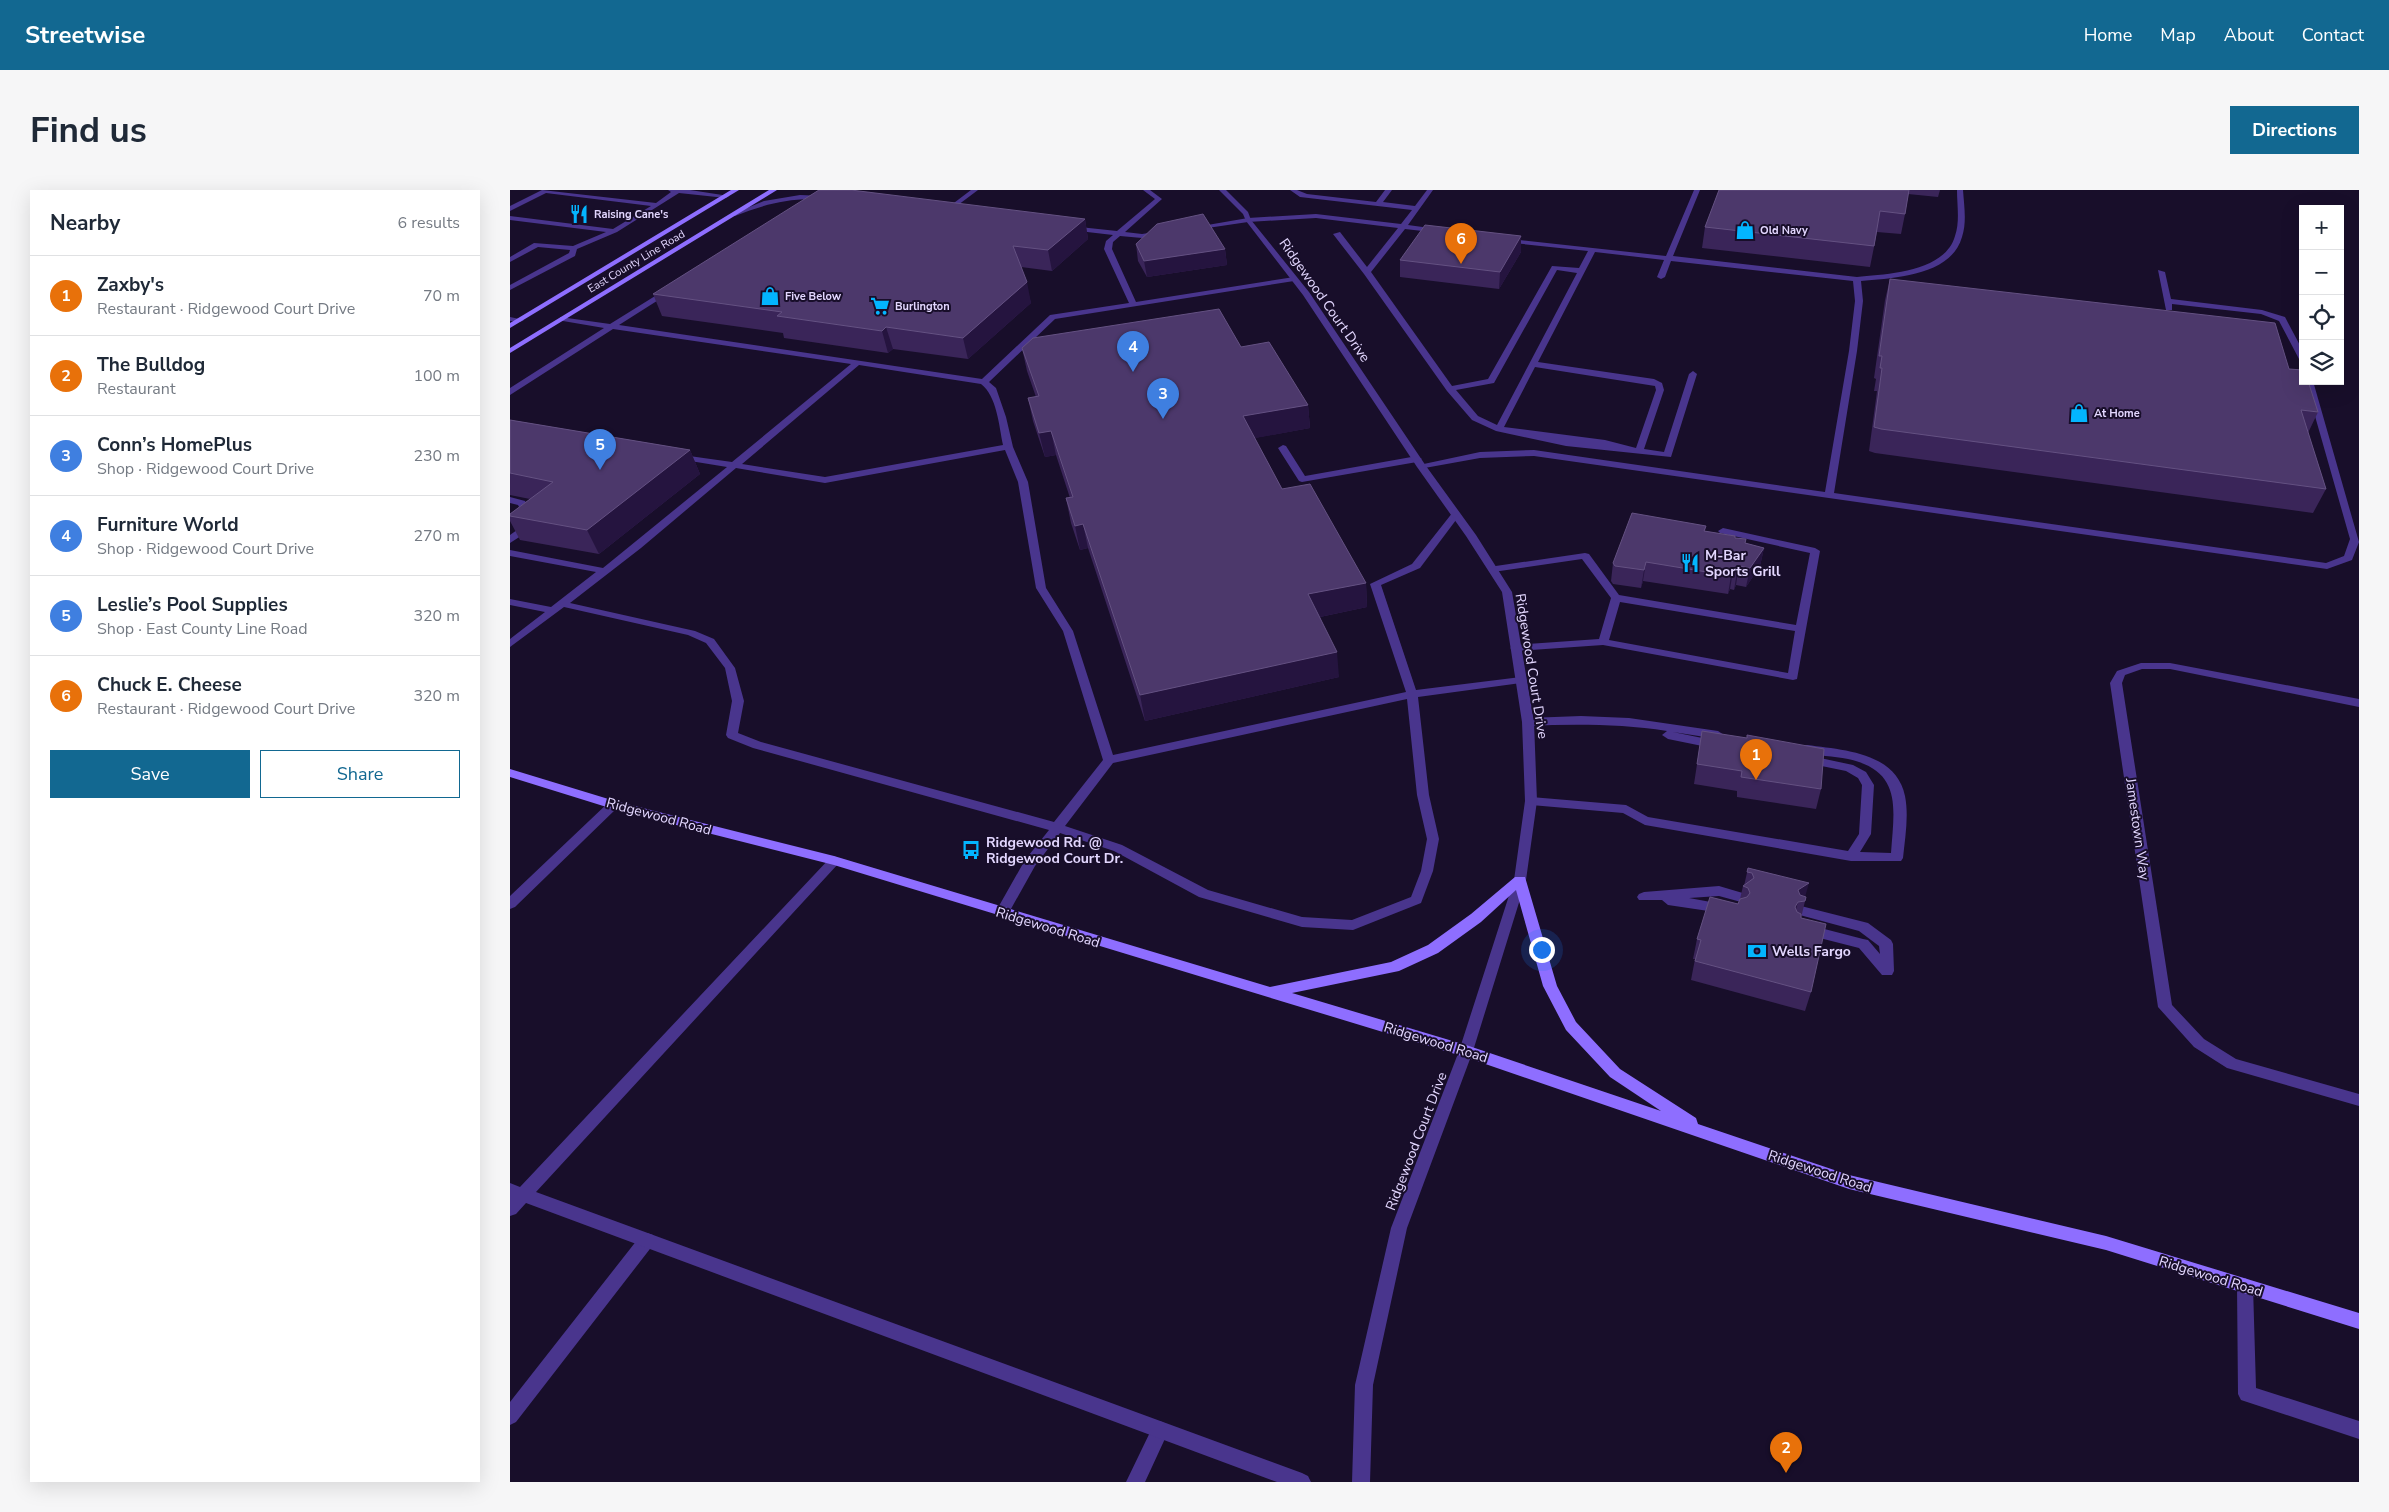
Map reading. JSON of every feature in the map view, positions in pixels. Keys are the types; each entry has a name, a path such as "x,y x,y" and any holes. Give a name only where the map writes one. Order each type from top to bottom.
{"street":[{"path":"510,260 537,245 574,248 592,243 658,205 674,190 726,196"},
{"name":"East County Line Road","path":"510,326 736,190"},
{"name":"East County Line Road","path":"510,351 774,190"},
{"path":"798,190 805,196"},
{"path":"944,212 975,190"},
{"path":"1133,303 1108,249 1110,241 1159,199 1146,190"},
{"name":"Ridgewood Court Drive","path":"1222,190 1246,213 1248,220 1294,279 1419,463 1456,514 1507,592 1514,648 1528,722 1531,801 1520,880 1466,1051 1399,1228 1364,1385 1361,1482"},
{"path":"1293,190 1300,194 1416,208"},
{"path":"1378,204 1389,190"},
{"path":"1367,272 1390,247 1401,227 1430,190"},
{"path":"1661,277 1697,190"},
{"path":"1497,239 1668,260 1857,280 1910,272 1930,265 1950,254 1957,243 1960,227 1960,190"},
{"path":"510,209 546,191 658,205"},
{"path":"733,215 773,199 805,196 834,199"},
{"path":"800,207 816,197"},
{"path":"935,212 953,214"},
{"path":"1189,229 1248,220 1316,216 1449,233"},
{"path":"510,218 612,231"},
{"path":"1064,227 1142,236 1170,232"},
{"path":"1337,234 1367,272 1450,389 1475,418 1499,429 1605,443 1668,455 1693,374"},
{"path":"510,288 572,254 574,248"},
{"path":"1499,429 1592,250"},
{"path":"1450,389 1491,381 1555,268 1582,271"},
{"path":"2161,272 2170,318"},
{"path":"984,382 1053,317 1294,279"},
{"path":"1829,496 1853,351 1859,300 1857,280"},
{"path":"510,392 678,284"},
{"path":"2167,301 2262,312 2282,319 2299,348"},
{"path":"510,318 520,320"},
{"path":"564,318 659,334 984,382 992,388 1002,417 1008,447 1023,482 1041,588 1068,631 1109,760"},
{"path":"510,644 605,571 857,363"},
{"path":"1533,364 1650,380 1659,386 1660,390 1639,451"},
{"path":"1283,448 1304,483 1419,463 1480,455 1534,453 2327,566 2348,558 2354,539 2310,385"},
{"path":"672,455 825,480 1008,447"},
{"path":"510,500 522,503 530,518 521,532 510,540"},
{"path":"510,602 559,607 690,633 710,641 730,668 738,701 732,735 757,745 1055,827 1118,848 1204,894 1302,922 1352,925 1416,900 1427,871 1434,838 1423,795 1412,694 1375,584 1416,566 1456,514"},
{"path":"1514,648 1603,642 1793,677 1815,550 1723,531"},
{"path":"510,553 605,571"},
{"path":"1493,569 1586,556 1616,598 1801,629"},
{"path":"1603,642 1616,598"},
{"name":"Jamestown Way","path":"2359,703 2170,666 2142,666 2121,673 2116,683 2165,1007 2198,1043 2232,1064 2359,1100"},
{"path":"1002,913 1030,863 1055,827 1109,760 1412,694 1521,680"},
{"path":"1528,722 1581,720 1629,722 1727,741"},
{"path":"1531,801 1626,809 1645,821 1851,856 1897,858 1899,795 1890,774 1870,761 1852,756 1794,752 1849,768 1862,775 1865,780 1868,786 1865,834 1851,856"},
{"name":"Ridgewood Road","path":"510,773 613,805 834,861 1466,1051 1848,1182 2106,1244 2359,1321"},
{"path":"511,901 613,805"},
{"path":"510,1209 517,1192 834,861"},
{"path":"1269,992 1394,967 1433,949 1476,918 1520,880 1550,986 1571,1026 1615,1073 1705,1133"},
{"path":"1737,912 1715,906 1644,897 1718,891 1741,897"},
{"path":"1798,927 1863,944 1887,971 1886,944 1863,927 1802,911"},
{"path":"517,1192 1302,1482"},
{"path":"510,1416 647,1240"},
{"path":"2245,1286 2247,1394 2359,1430"},
{"path":"1135,1482 1160,1430"}],"building":[{"path":"819,190 851,190 1085,219 1048,250 1013,246 1027,282 963,338 886,327 882,331 777,316 782,312 653,294"},
{"path":"1719,190 1909,190 1905,214 1880,211 1874,246 1705,227"},
{"path":"1203,214 1225,249 1144,261 1136,244 1157,224"},
{"path":"1425,225 1521,236 1500,272 1400,260"},
{"name":"At Home","path":"1890,279 2275,323 2289,369 2299,370 2299,385 2309,385 2318,412 2301,410 2326,489 1874,427 1882,368 1880,368 1882,356 1879,356"},
{"path":"1219,309 1241,347 1269,342 1308,405 1243,416 1282,489 1310,484 1366,583 1308,594 1337,652 1140,695 1083,524 1075,526 1066,498 1073,497 1051,431 1039,433 1028,398 1039,396 1022,348 1033,338"},
{"path":"510,420 690,450 587,530 510,516 510,514 553,482 510,473"},
{"path":"1632,513 1706,526 1704,531 1746,539 1745,543 1764,548 1750,568 1739,566 1737,572 1733,571 1731,576 1646,562 1644,570 1615,566 1613,563"},
{"path":"1702,731 1747,738 1747,735 1824,749 1821,789 1741,777 1742,771 1697,764"},
{"name":"Wells Fargo","path":"1748,868 1809,883 1798,890 1800,895 1806,897 1805,901 1798,902 1795,907 1797,912 1801,914 1801,918 1826,924 1811,992 1695,961 1701,940 1697,939 1710,897 1738,904 1740,899 1747,897 1750,893 1748,888 1743,886 1754,878 1752,873 1747,872"}],"place":[{"name":"Raising Cane's","path":"579,214"},
{"name":"Old Navy","path":"1745,230"},
{"name":"Chuck E. Cheese","path":"1461,264"},
{"name":"Five Below","path":"770,296"},
{"name":"Burlington","path":"880,306"},
{"name":"Furniture World","path":"1133,372"},
{"name":"At Home","path":"2079,413"},
{"name":"Conn’s HomePlus","path":"1163,419"},
{"name":"Leslie’s Pool Supplies","path":"600,470"},
{"name":"M-Bar Sports Grill","path":"1690,563"},
{"name":"Zaxby's","path":"1756,780"},
{"name":"Ridgewood Rd. @ Ridgewood Court Dr.","path":"971,850"},
{"name":"Wells Fargo","path":"1757,951"},
{"name":"The Bulldog","path":"1786,1473"}]}
